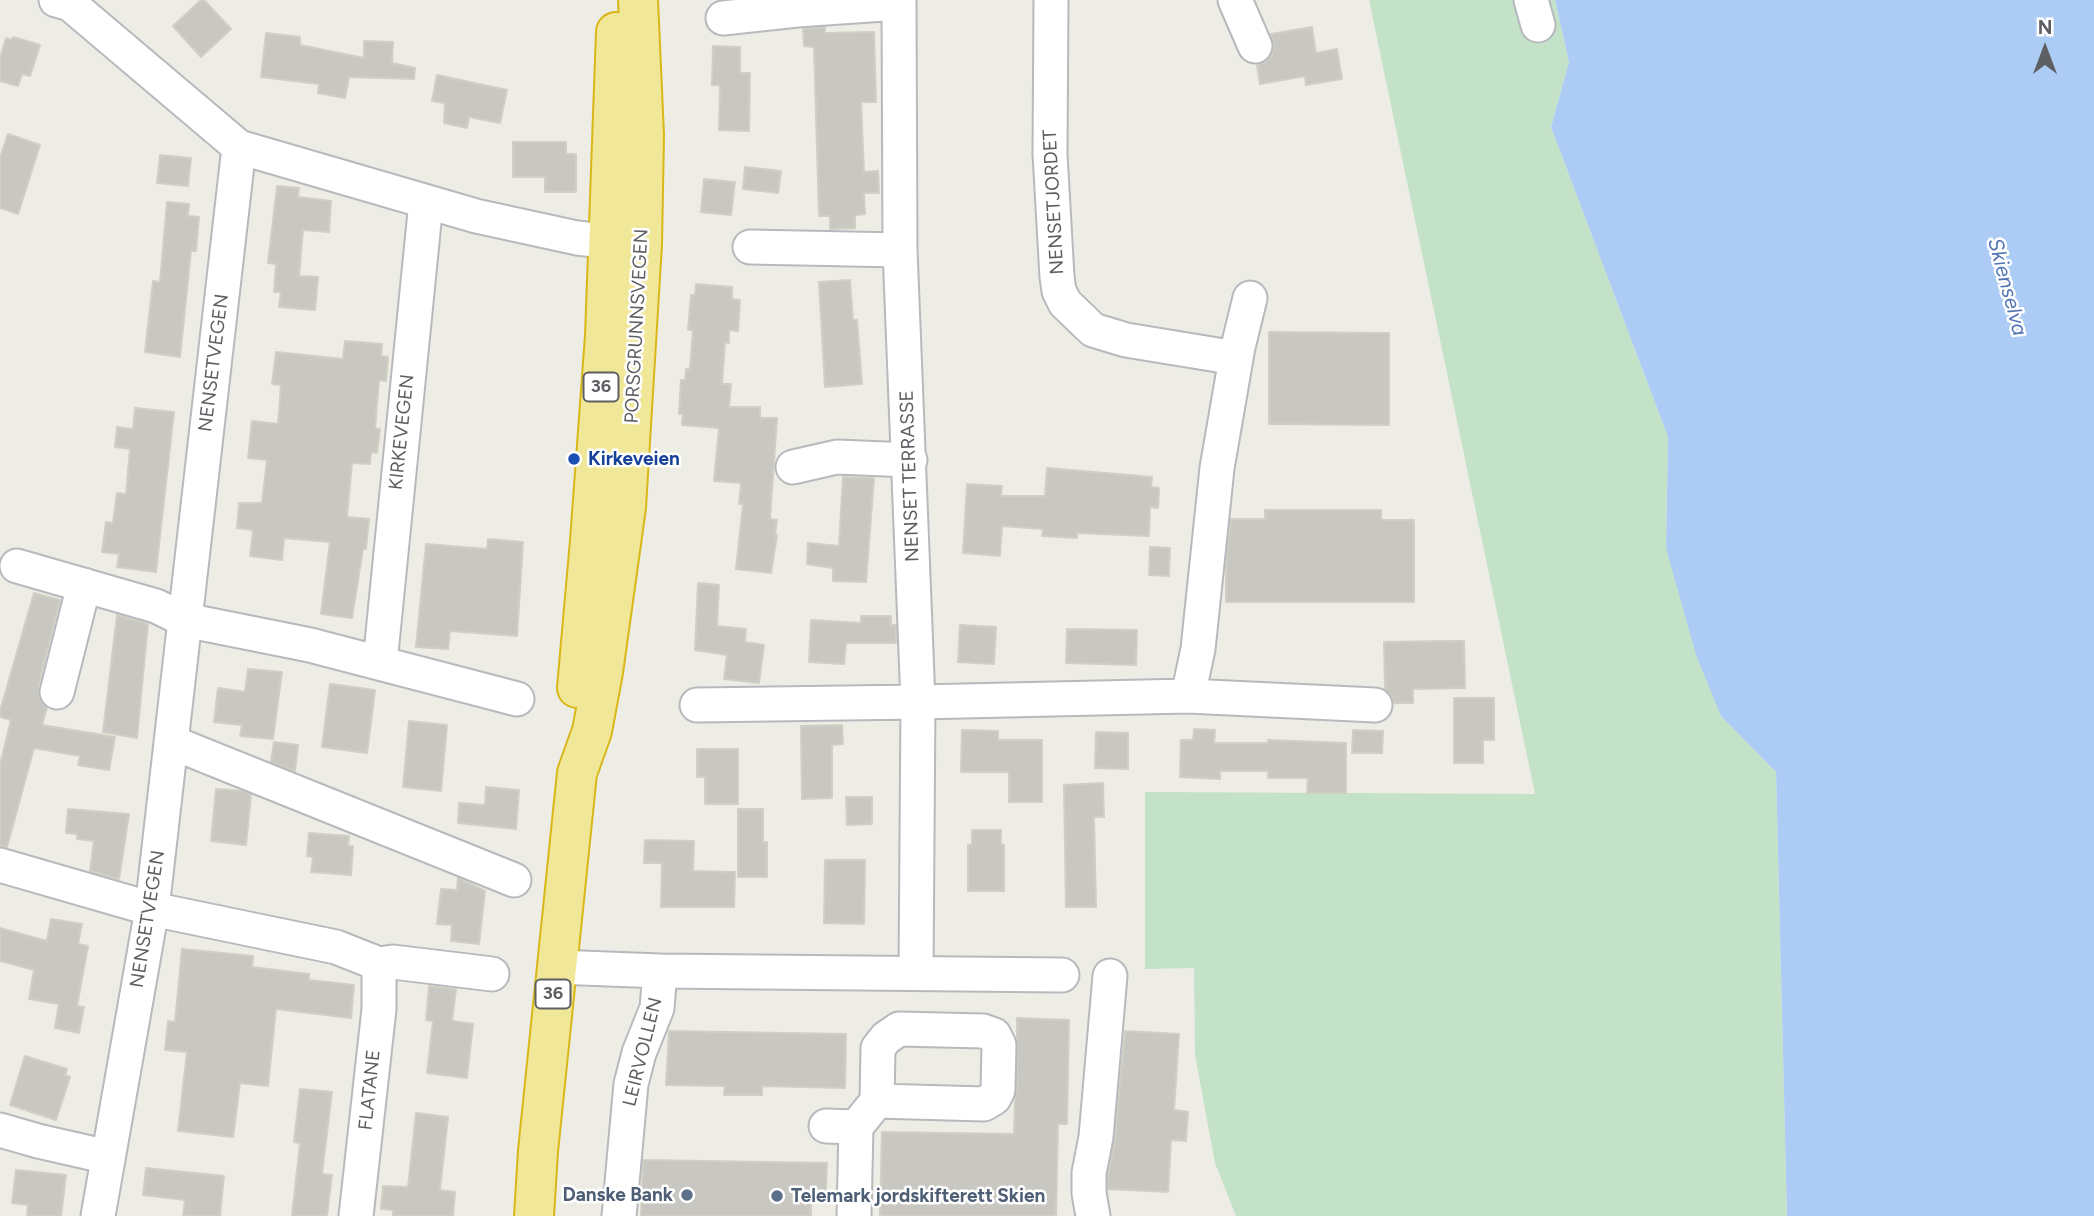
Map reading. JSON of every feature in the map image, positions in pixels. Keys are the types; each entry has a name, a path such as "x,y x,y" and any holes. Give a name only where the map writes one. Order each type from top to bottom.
{"highway":[{"name":"PORSGRUNNSVEGEN","path":"534,1216 538,1151 577,773 592,731 620,559 627,494 625,243 616,0"},
{"name":"PORSGRUNNSVEGEN","path":"625,243 644,135 638,0"}],"street":[{"name":"NENSETJORDET","path":"1051,0 1050,154 1056,277 1065,303 1093,330 1115,337 1236,358"},
{"path":"1235,0 1255,46"},
{"path":"67,1 239,147 489,219 625,243"},
{"name":"NENSET TERRASSE","path":"723,18 899,2 900,250 918,702 916,973"},
{"name":"NENSETVEGEN","path":"98,1216 152,909 239,147"},
{"name":"KIRKEVEGEN","path":"380,663 426,202"},
{"path":"750,247 900,250"},
{"path":"1188,695 1198,649 1217,468 1236,358 1250,298"},
{"path":"793,467 837,457 909,460"},
{"path":"18,566 156,606 185,620 310,645 517,699"},
{"path":"57,692 84,585"},
{"path":"698,705 1188,695 1375,705"},
{"path":"171,742 514,880"},
{"path":"0,865 152,909 336,947 379,964 393,962 492,974"},
{"name":"FLATANE","path":"356,1216 379,1009 379,964"},
{"path":"556,967 660,971 1062,975"},
{"name":"LEIRVOLLEN","path":"619,1216 631,1084 639,1053 657,1008 660,971"},
{"path":"1093,1216 1089,1173 1096,1137 1110,976"},
{"path":"854,1216 841,1126 877,1101"},
{"path":"0,1130 108,1157"}],"green space":[{"path":"1369,0 1555,0 1569,62 1551,127 1668,437 1666,548 1721,716 1776,772 1787,1216 1236,1216 1215,1163 1195,1055 1194,968 1145,969 1145,792 1535,794"}],"water":[{"name":"Skienselva","path":"1555,0 2094,0 2094,1216 1787,1216 1776,772 1721,716 1696,655 1666,548 1668,437 1551,127 1569,62"}],"building":[{"path":"201,0 231,29 201,57 173,26"},
{"path":"825,27 825,33 874,32 876,102 861,102 864,172 878,171 879,193 864,193 865,214 855,215 855,228 830,229 830,216 819,216 814,47 804,46 803,29"},
{"path":"1312,27 1316,53 1337,49 1342,79 1306,85 1305,76 1260,84 1257,65 1271,57 1274,47 1271,34"},
{"path":"266,33 300,37 300,45 364,58 364,41 393,42 392,63 415,68 414,79 349,77 345,98 318,93 319,84 261,77"},
{"path":"13,37 40,45 30,76 22,74 18,86 0,81 0,58 6,38 12,40"},
{"path":"713,46 740,47 740,73 750,73 749,131 719,130 720,85 712,85"},
{"path":"437,75 507,90 500,123 469,117 467,128 444,123 445,103 432,101"},
{"path":"8,134 40,145 18,214 0,208 0,158"},
{"path":"513,142 566,142 566,154 576,154 576,192 545,192 545,177 513,177"},
{"path":"160,155 191,158 188,186 157,183"},
{"path":"745,167 781,171 778,193 743,189"},
{"path":"704,179 735,182 731,215 701,212"},
{"path":"277,186 299,188 298,197 331,201 329,232 303,230 299,276 318,277 315,310 279,307 281,292 274,292 276,264 268,263"},
{"path":"167,202 189,204 188,216 199,217 196,251 191,251 180,357 145,352 153,281 160,282"},
{"path":"850,280 853,320 857,320 862,384 825,387 819,282"},
{"path":"696,284 732,287 732,299 740,300 738,331 729,330 729,343 725,342 722,384 731,384 729,407 760,407 760,418 777,418 770,519 777,520 777,535 771,573 736,569 743,504 739,504 741,483 714,481 719,428 682,425 683,414 679,414 681,380 685,380 686,369 690,369 693,330 688,330 691,295 695,295"},
{"path":"1269,332 1389,333 1389,425 1269,424"},
{"path":"345,341 382,344 381,356 388,357 386,381 379,380 375,428 380,429 377,453 371,452 370,464 352,463 347,517 369,519 366,549 363,549 352,618 321,614 330,542 284,538 282,560 250,556 253,530 237,528 239,503 262,503 267,460 248,458 252,421 278,424 281,385 272,384 276,352 343,359"},
{"path":"135,408 174,412 156,572 117,567 119,554 102,552 106,522 113,523 117,493 126,494 130,449 115,447 117,427 133,429"},
{"path":"1047,468 1152,477 1151,487 1159,488 1158,508 1150,507 1149,536 1077,533 1077,538 1042,536 1043,529 1002,526 1000,556 963,553 967,484 1002,486 1001,496 1045,496"},
{"path":"843,477 874,478 866,582 833,581 833,568 807,564 808,543 839,546"},
{"path":"1265,510 1381,510 1381,520 1414,520 1414,602 1226,602 1226,566 1231,519 1265,519"},
{"path":"488,539 523,542 517,636 450,631 448,649 416,647 426,544 487,549"},
{"path":"1150,547 1170,548 1169,576 1149,575"},
{"path":"698,583 719,585 717,626 746,629 745,642 764,645 759,683 724,679 727,655 695,650"},
{"path":"34,593 60,600 38,687 39,698 47,708 42,725 115,737 109,770 78,765 80,756 34,748 7,847 0,846 0,765 11,720 0,717 0,711"},
{"path":"117,615 148,624 137,738 103,732"},
{"path":"861,616 891,616 891,625 896,625 896,643 846,643 844,664 809,662 811,620 861,623"},
{"path":"960,625 996,627 994,664 958,662"},
{"path":"1067,629 1137,630 1136,665 1066,663"},
{"path":"1464,641 1465,688 1413,689 1413,703 1394,703 1392,696 1385,689 1384,642"},
{"path":"248,669 282,672 273,739 240,736 242,725 214,722 218,688 245,692"},
{"path":"330,684 375,690 367,753 322,747"},
{"path":"1454,698 1494,698 1494,740 1483,740 1483,763 1454,763"},
{"path":"409,721 447,725 441,791 403,787"},
{"path":"842,725 843,744 832,745 832,798 802,799 801,726"},
{"path":"1194,729 1215,730 1214,743 1268,743 1268,740 1346,743 1346,793 1307,793 1308,778 1268,778 1268,771 1220,771 1220,779 1180,777 1181,740 1193,740"},
{"path":"962,730 998,731 998,740 1042,740 1042,802 1009,802 1009,772 961,772"},
{"path":"1353,730 1383,731 1382,753 1352,753"},
{"path":"1096,732 1128,733 1128,769 1095,768"},
{"path":"274,742 298,745 295,771 271,762"},
{"path":"697,749 738,749 738,804 705,804 705,777 697,777"},
{"path":"1103,783 1104,817 1094,817 1096,907 1066,907 1064,785"},
{"path":"486,787 519,790 516,829 458,823 459,803 485,805"},
{"path":"216,789 242,791 251,795 246,845 211,841"},
{"path":"846,797 872,797 872,824 847,825"},
{"path":"68,809 129,814 119,879 90,871 94,841 77,839 77,834 66,833"},
{"path":"738,809 763,809 767,877 738,877"},
{"path":"972,830 1001,830 1001,845 1004,845 1004,891 968,891 968,845 972,845"},
{"path":"309,833 349,836 348,846 353,846 351,875 311,872 313,857 307,856"},
{"path":"645,840 694,841 693,871 735,872 734,907 661,907 662,863 644,863"},
{"path":"825,860 865,860 864,924 824,923"},
{"path":"458,878 485,891 479,944 451,941 452,925 437,924 441,889 457,890"},
{"path":"51,919 82,924 78,944 88,946 77,1006 84,1007 79,1033 55,1028 59,1004 29,999 34,970 0,961 0,928 47,941"},
{"path":"182,949 253,956 252,967 309,974 309,980 354,985 351,1018 276,1009 268,1086 240,1083 233,1137 178,1131 187,1052 165,1050 168,1021 175,1022"},
{"path":"429,986 456,989 452,1021 473,1024 467,1078 427,1073 433,1021 426,1020"},
{"path":"1017,1018 1069,1020 1067,1124 1058,1124 1056,1216 880,1216 882,1132 1014,1134"},
{"path":"669,1031 846,1034 845,1088 762,1086 762,1095 724,1095 725,1086 666,1085"},
{"path":"1125,1031 1179,1034 1174,1110 1188,1112 1186,1141 1171,1140 1168,1192 1108,1189"},
{"path":"25,1056 67,1069 65,1075 70,1077 56,1120 10,1105"},
{"path":"300,1089 332,1092 322,1174 332,1175 327,1216 292,1216 300,1143 294,1142"},
{"path":"416,1113 448,1117 440,1190 455,1192 453,1216 393,1216 393,1210 381,1209 383,1186 408,1187"},
{"path":"643,1160 827,1163 826,1190 811,1189 811,1216 641,1216"},
{"path":"146,1168 224,1176 220,1216 183,1216 185,1200 143,1195"},
{"path":"16,1170 66,1175 61,1216 27,1216 28,1205 12,1203"}],"place":[{"name":"Kirkeveien","path":"574,459"},
{"name":"Danske Bank","path":"687,1195"},
{"name":"Telemark jordskifterett Skien","path":"777,1196"}]}
